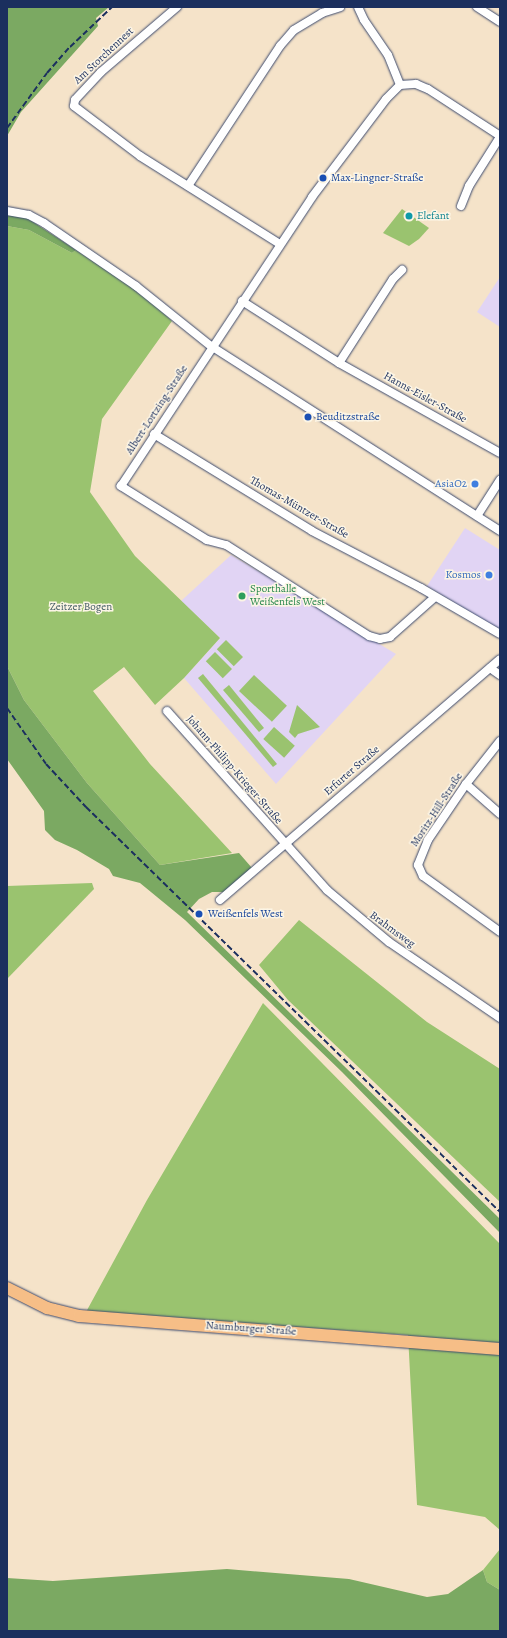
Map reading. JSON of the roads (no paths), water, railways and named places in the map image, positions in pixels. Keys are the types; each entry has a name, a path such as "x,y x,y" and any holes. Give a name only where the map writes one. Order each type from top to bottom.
{"main road":[{"name":"Naumburger Straße","path":"7,1288 47,1308 79,1316 500,1349"}],"street":[{"name":"Am Storchennest","path":"177,7 121,53 75,100 74,106 96,125 188,186"},
{"path":"280,244 188,186 280,46 294,30 322,13 340,7"},
{"path":"358,7 364,20 388,55 400,85"},
{"path":"477,7 500,22"},
{"path":"211,346 312,197 386,98 400,85 416,84 428,90 500,136 469,186 461,206"},
{"path":"7,211 29,215 44,223 136,286 211,346 500,531"},
{"path":"339,363 393,278 402,270"},
{"name":"Hanns-Eisler-Straße","path":"242,301 339,363 500,453"},
{"name":"Albert-Lortzing-Straße","path":"211,346 121,486 207,540 226,545 369,636 380,639 390,637 435,597"},
{"name":"Thomas-Müntzer-Straße","path":"154,434 312,531 435,597 500,634"},
{"path":"477,516 500,480"},
{"name":"Erfurter Straße","path":"220,900 284,843 500,659"},
{"path":"490,668 500,675"},
{"name":"Johann-Philipp-Krieger-Straße","path":"168,711 284,843"},
{"name":"Moritz-Hill-Straße","path":"500,741 466,784 428,840 419,858 419,870 500,932"},
{"path":"466,784 500,814"},
{"name":"Brahmsweg","path":"284,843 326,890 358,919 457,991 500,1018"}],"railway":[{"path":"7,128 47,73 70,47 112,7"},
{"path":"7,708 46,764 86,807 500,1212"}],"place":[{"name":"Max-Lingner-Straße","path":"323,178"},
{"name":"Elefant","path":"409,216"},
{"name":"Beuditzstraße","path":"308,417"},
{"name":"AsiaO2","path":"475,484"},
{"name":"Kosmos","path":"489,575"},
{"name":"Sporthalle Weißenfels West","path":"242,596"},
{"name":"Weißenfels West","path":"199,914"}],"park label":[{"name":"Zeitzer Bogen","path":"81,607"}]}
